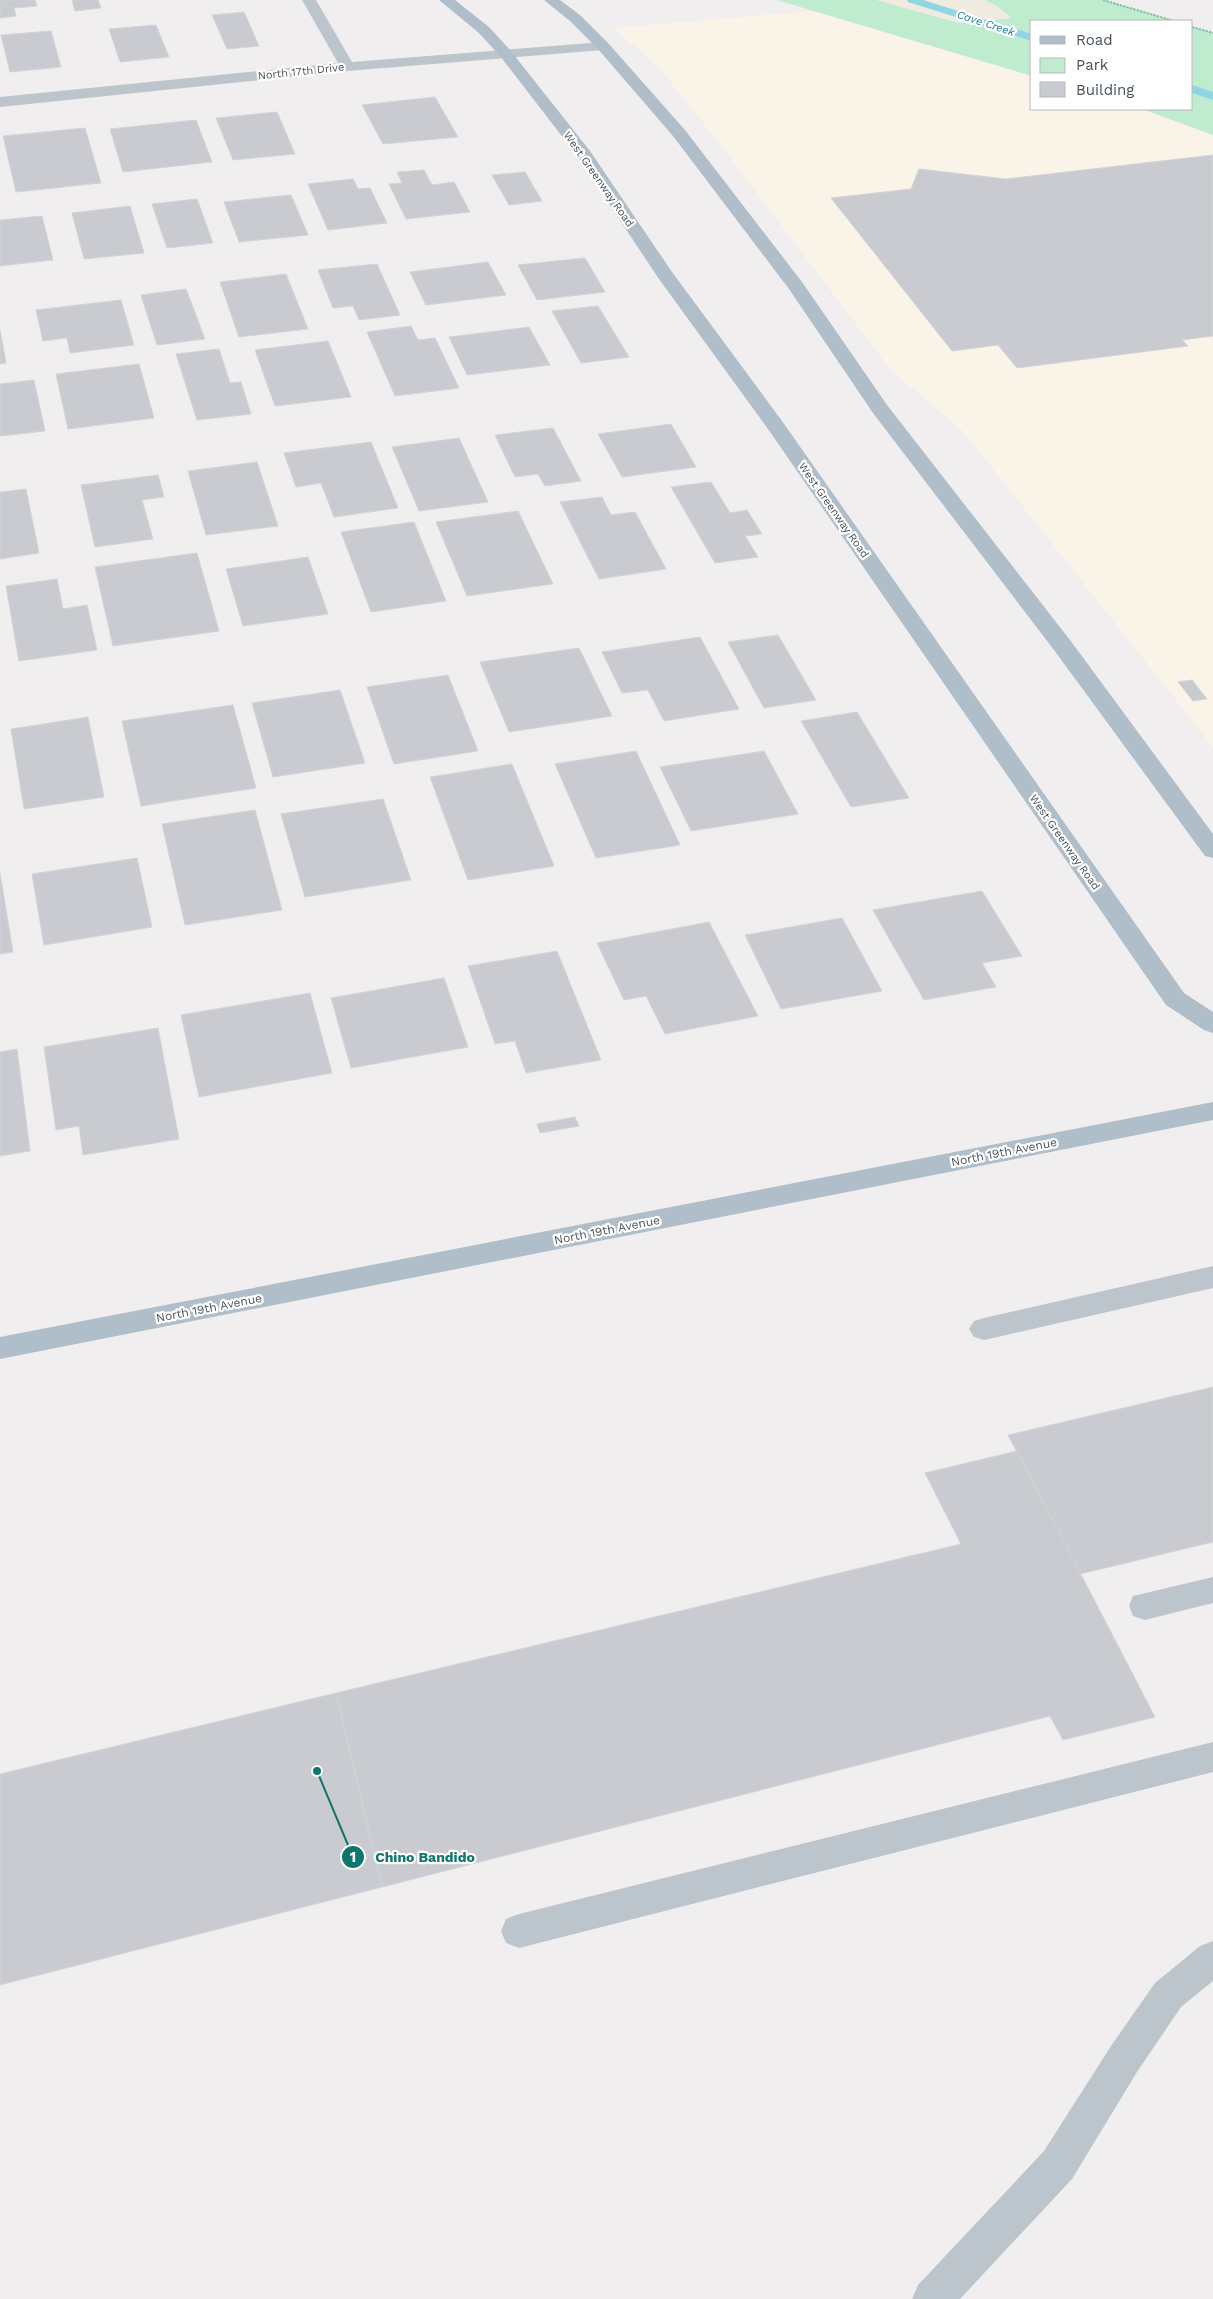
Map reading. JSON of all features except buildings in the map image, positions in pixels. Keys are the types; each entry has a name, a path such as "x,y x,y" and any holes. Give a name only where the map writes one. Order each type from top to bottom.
{"main road":[{"name":"West Greenway Road","path":"446,0 484,30 505,53 584,154 665,275 775,425 1175,999 1213,1024"},
{"path":"551,0 575,18 603,46 679,133 796,286 880,409 1068,653 1213,851"},
{"name":"North 19th Avenue","path":"0,1348 1213,1111"}],"street":[{"path":"309,0 347,67"},
{"name":"North 17th Drive","path":"0,102 347,67 603,46"},
{"path":"984,1329 1213,1276"},
{"path":"1145,1606 1213,1590"},
{"path":"518,1931 1213,1757"},
{"path":"932,2299 1058,2166 1124,2059 1168,1995 1213,1958"}],"path":[{"path":"1102,0 1171,20"},
{"path":"1193,27 1213,33"}],"shaded area":[{"path":"812,11 1030,75 1030,110 1145,110 1213,135 1213,747 964,432 890,369 720,144 659,68 614,28"}],"green space":[{"path":"777,0 877,0 959,23 1011,18 997,6 984,0 1103,0 1171,20 1030,20 1030,75"},
{"path":"1193,27 1213,33 1213,135 1145,110 1193,110"}],"sand":[{"path":"877,0 984,0 997,6 1012,18 959,23"}],"waterway":[{"name":"Cave Creek","path":"912,0 1030,37"},
{"name":"Cave Creek","path":"1193,89 1213,96"}],"place":[{"name":"Chino Bandido","path":"317,1771"}]}
